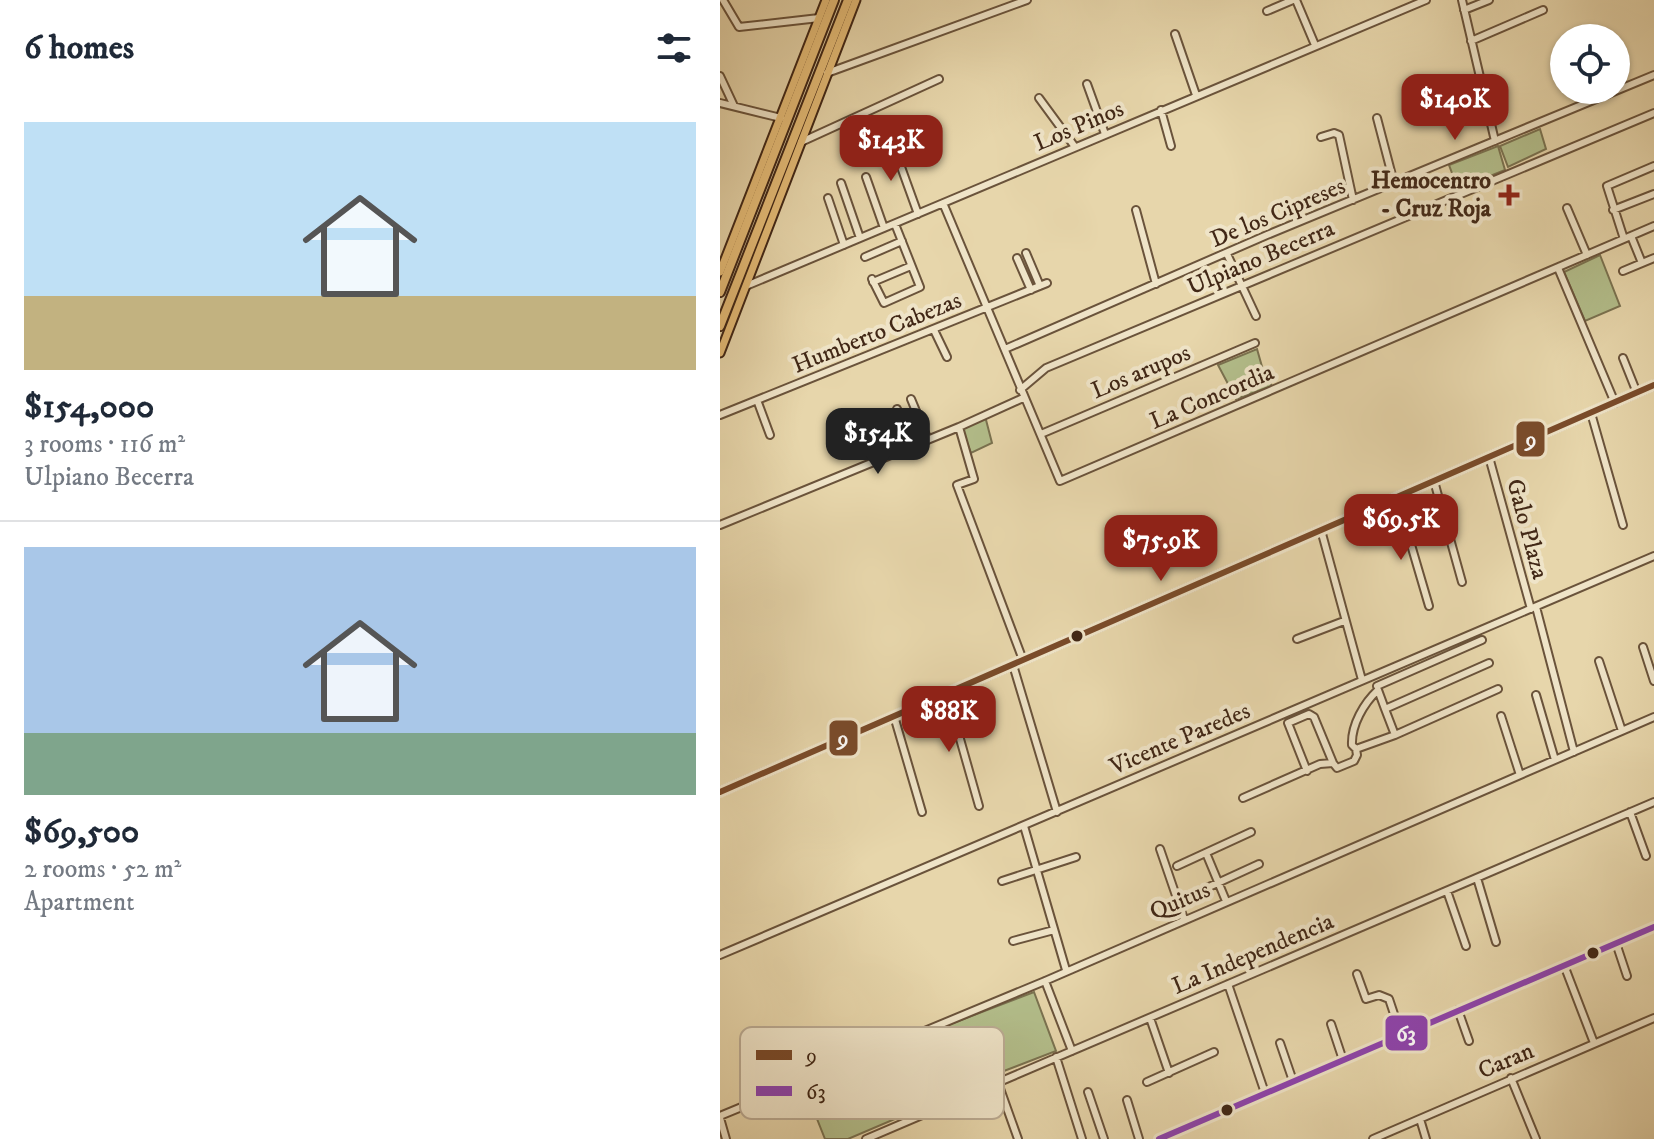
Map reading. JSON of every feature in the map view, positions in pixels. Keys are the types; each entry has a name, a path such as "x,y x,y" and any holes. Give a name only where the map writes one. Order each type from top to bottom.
{"highway":[{"path":"720,292 770,168 805,64 834,0"},
{"path":"720,326 847,14 848,0"},
{"path":"780,141 776,159 781,163 785,160"},
{"path":"770,168 776,165 779,169 773,190"}],"main road":[{"path":"720,272 805,64 826,0"},
{"path":"847,14 856,0"},
{"path":"720,353 801,142 824,72"},
{"path":"720,792 1654,385"}],"street":[{"path":"723,0 739,27 819,18"},
{"path":"824,72 1027,0"},
{"path":"1267,11 1295,0 1315,45"},
{"name":"Los Pinos","path":"746,286 1426,0"},
{"path":"1462,0 1495,141"},
{"path":"1464,10 1489,0"},
{"path":"1471,41 1543,10"},
{"path":"1175,34 1196,95"},
{"name":"De los Cipreses","path":"1005,349 1654,75"},
{"path":"720,76 734,106"},
{"path":"801,142 939,79"},
{"path":"1087,84 1105,134"},
{"path":"1039,98 1075,147"},
{"path":"720,103 781,118"},
{"path":"1161,110 1171,146"},
{"name":"Ulpiano Becerra","path":"720,525 959,427 1022,394 1046,368 1654,113"},
{"path":"1377,118 1394,183"},
{"path":"1321,137 1334,133 1339,135 1353,200"},
{"path":"892,142 918,214"},
{"path":"1642,263 1613,210 1608,185 1654,167"},
{"path":"866,177 884,228"},
{"path":"841,183 860,238"},
{"path":"1613,210 1654,194"},
{"path":"828,198 844,245"},
{"name":"La Concordia","path":"943,203 1060,481 1654,226"},
{"path":"1567,208 1587,255"},
{"path":"1136,210 1156,284"},
{"path":"895,224 920,287 882,303 873,281 911,266"},
{"path":"865,257 902,241"},
{"name":"Humberto Cabezas","path":"720,415 1044,284 1026,253"},
{"path":"1227,254 1256,316"},
{"path":"1017,258 1031,290"},
{"path":"1623,271 1654,258"},
{"path":"1558,268 1615,403"},
{"path":"934,330 947,357"},
{"name":"Los arupos","path":"1041,434 1255,343"},
{"path":"1623,358 1637,393"},
{"path":"911,399 928,440"},
{"path":"757,400 770,435"},
{"path":"897,409 913,446"},
{"path":"1591,413 1623,525"},
{"path":"959,427 974,479 957,485 1023,660"},
{"name":"Galo Plaza","path":"1489,457 1574,752"},
{"path":"1434,481 1462,582"},
{"path":"1397,497 1429,606"},
{"path":"1321,530 1362,680"},
{"name":"Vicente Paredes","path":"720,955 1654,556"},
{"path":"1297,639 1344,621"},
{"path":"1356,749 1352,745 1354,727 1377,688 1482,640"},
{"path":"1643,647 1654,681"},
{"path":"1599,661 1622,731"},
{"path":"1385,709 1489,663"},
{"path":"1013,665 1057,812"},
{"path":"1373,676 1395,735"},
{"path":"1356,749 1498,689"},
{"path":"947,693 979,806"},
{"path":"1536,695 1555,760"},
{"path":"1307,771 1288,723 1309,714 1314,717 1337,768 1354,761 1356,749"},
{"path":"894,716 922,812"},
{"path":"1501,716 1520,775"},
{"name":"Quitus","path":"935,1027 1654,717"},
{"path":"1243,798 1320,764 1333,763"},
{"name":"La Independencia","path":"1004,1080 1654,802"},
{"path":"1630,812 1646,856"},
{"path":"1024,826 1066,970"},
{"path":"1177,866 1251,832"},
{"path":"1160,849 1184,919"},
{"path":"1206,853 1226,901"},
{"path":"1002,881 1076,857"},
{"path":"1187,897 1259,864"},
{"path":"1477,878 1496,942"},
{"path":"1447,891 1466,946"},
{"path":"1159,1139 1654,927"},
{"path":"1013,941 1054,930"},
{"path":"1616,943 1627,976"},
{"path":"1564,965 1594,1043"},
{"path":"1357,974 1366,999 1379,995 1389,999 1401,1035"},
{"path":"1045,981 1072,1051"},
{"path":"1228,984 1265,1093"},
{"path":"1458,1010 1469,1041"},
{"path":"1150,1018 1169,1073"},
{"name":"Caran","path":"1373,1139 1654,1018"},
{"path":"1331,1024 1343,1060"},
{"path":"1280,1043 1293,1081"},
{"path":"1147,1082 1214,1052"},
{"path":"1056,1057 1082,1139"},
{"path":"1511,1078 1536,1139"},
{"path":"1088,1092 1104,1139"},
{"path":"1004,1100 1018,1139"},
{"path":"1127,1100 1139,1139"},
{"name":"Quitus","path":"720,1117 740,1109"},
{"path":"720,1117 726,1139"},
{"name":"La Independencia","path":"866,1139 912,1119"},
{"path":"1420,1119 1426,1139"},
{"path":"886,1130 889,1139"}],"green space":[{"path":"1540,129 1546,149 1508,167 1500,146"},
{"path":"1498,146 1505,170 1458,189 1449,165"},
{"path":"1600,255 1620,306 1585,321 1564,272"},
{"path":"1257,349 1272,386 1236,399 1218,365"},
{"path":"985,416 992,443 971,453 961,427"},
{"path":"1034,992 1056,1051 1004,1071 1004,1027 948,1025"},
{"path":"817,1119 895,1119 848,1139 825,1139"}],"transit line":[{"name":"9","path":"720,792 1654,385"},
{"name":"63","path":"1159,1139 1654,927"}],"place":[{"name":"Hemocentro - Cruz Roja","path":"1509,195"}]}
